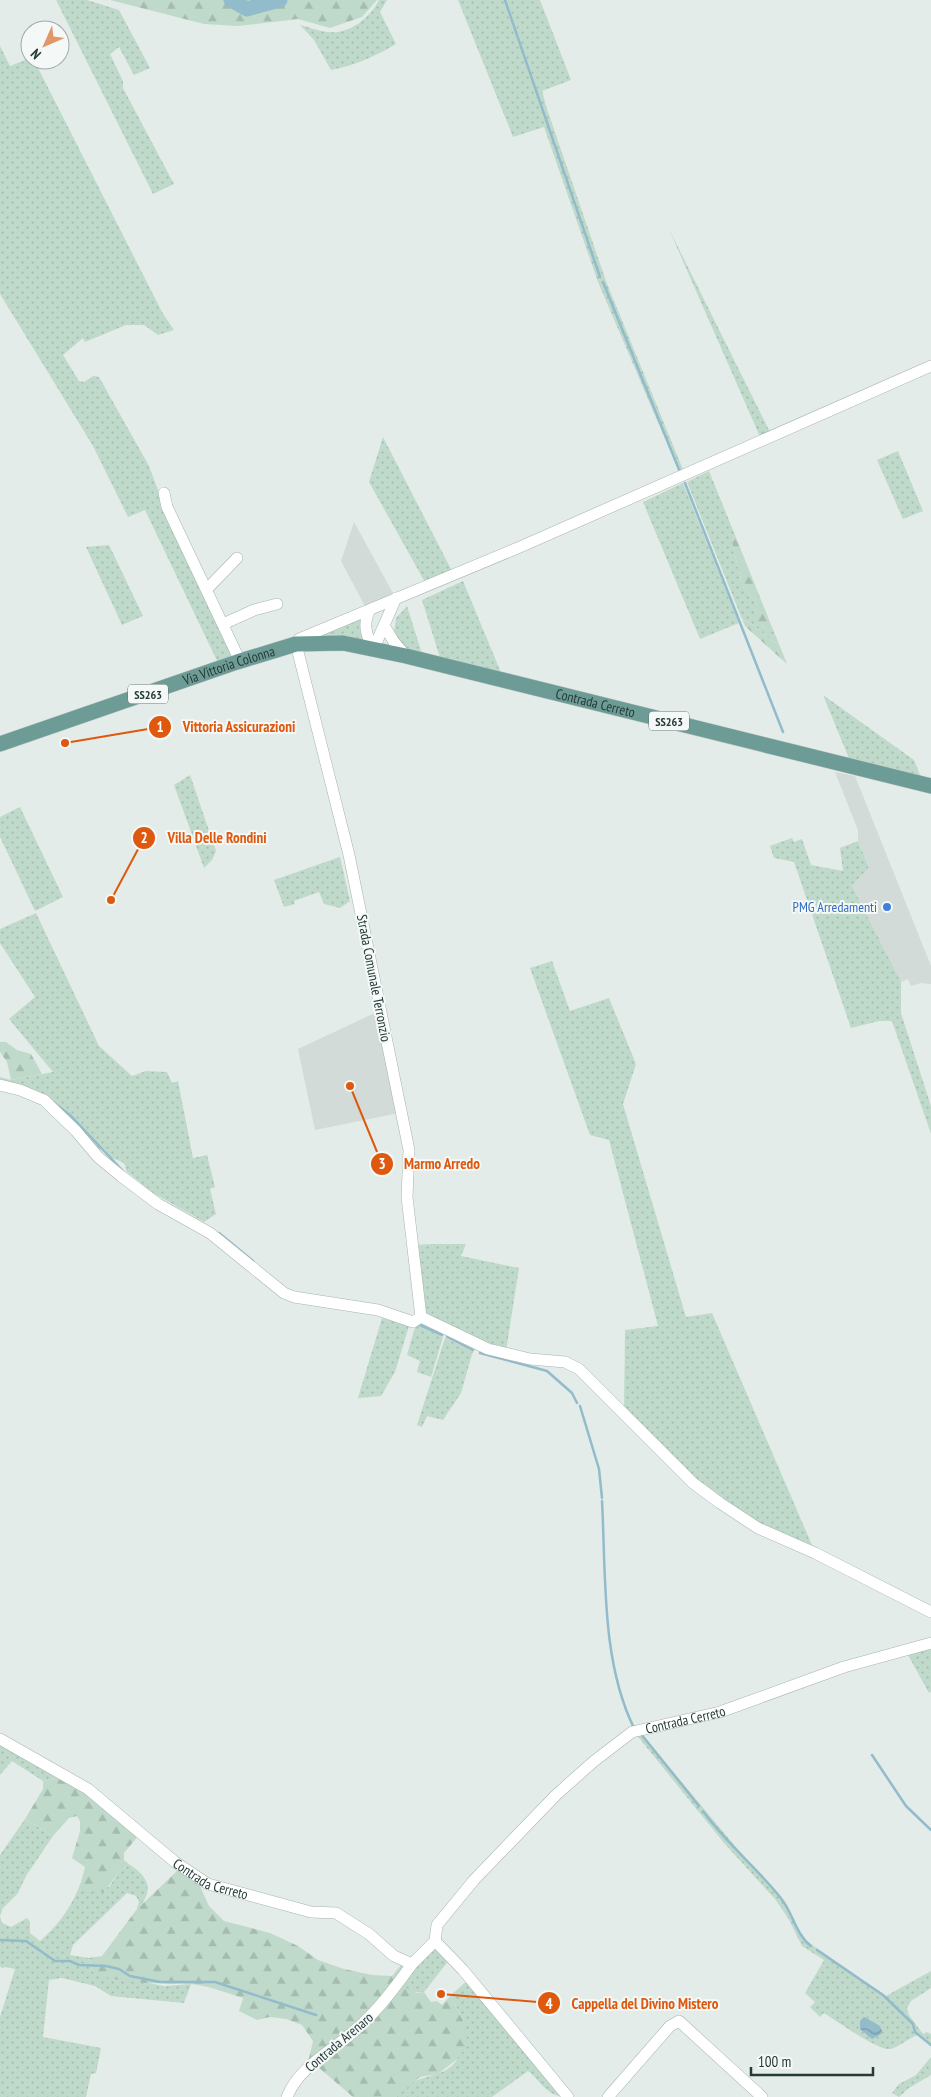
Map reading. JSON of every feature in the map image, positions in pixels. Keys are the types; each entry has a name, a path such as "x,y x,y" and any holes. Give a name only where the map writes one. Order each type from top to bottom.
{"main road":[{"name":"Via Vittoria Colonna","path":"0,744 240,661 296,644 343,643 406,656"},
{"name":"Contrada Cerreto","path":"406,656 931,786"}],"street":[{"path":"296,644 299,639 368,611 931,366"},
{"path":"164,493 167,507 240,661"},
{"path":"207,589 237,558"},
{"path":"374,648 396,598"},
{"path":"223,624 254,610 278,604"},
{"path":"368,611 365,628 374,648"},
{"path":"385,626 394,642 406,656"},
{"name":"Strada Comunale Terronzio","path":"296,644 349,855 409,1150 408,1197 421,1317"},
{"path":"0,1085 20,1090 44,1100 76,1131 98,1158 158,1204 210,1233 284,1293 294,1297 378,1310 413,1322 421,1317 488,1349 530,1359 566,1362 578,1369 693,1483 720,1503 758,1528 886,1588 931,1612"},
{"name":"Contrada Cerreto","path":"0,1739 88,1789 192,1875 208,1884 311,1912 336,1913 369,1934 394,1956 412,1964 435,1941 437,1926 474,1880 556,1795 593,1762 632,1732 720,1712 844,1667 931,1643"},
{"path":"435,1941 463,1970 568,2097"},
{"name":"Contrada Arenaro","path":"287,2097 307,2067 353,2033 386,2001 412,1964"},
{"path":"608,2097 670,2026 679,2021 762,2097"}],"shaded area":[{"path":"354,522 394,595 366,608 341,561"},
{"path":"835,772 855,776 931,966 931,984 921,983 911,986 908,979 901,982 852,886 869,866 858,841 858,830"},
{"path":"379,1011 399,1113 315,1130 298,1049"}],"green space":[{"path":"56,0 87,0 119,10 150,68 134,75 119,47 110,54 123,81 123,88 174,184 153,194 70,28 70,20 66,20"},
{"path":"110,0 377,0 362,17 330,28 298,19 238,26 204,24"},
{"path":"379,0 387,0 380,12 396,44 365,60 331,70 314,40 300,25 327,32 343,31 364,19"},
{"path":"458,0 540,0 571,80 542,91 547,109 606,281 684,472 680,474 598,282 544,127 513,137"},
{"path":"0,46 10,66 20,62 20,70 39,70 162,312 174,330 158,335 144,325 126,325 85,342 83,338 63,355 79,381 84,382 93,376 99,377 149,466 162,501 236,659 219,665 145,510 128,517 93,446 0,294"},
{"path":"668,227 771,434 761,439"},
{"path":"383,437 453,573 426,584 369,482"},
{"path":"898,451 923,511 903,519 877,460"},
{"path":"709,471 735,535 732,542 742,584 757,605 758,619 765,628 774,632 779,644 742,619 687,482"},
{"path":"683,483 739,623 700,639 643,502"},
{"path":"735,535 774,632 767,630 756,620 757,605 742,584 732,542"},
{"path":"109,545 143,616 122,625 86,547"},
{"path":"463,581 502,675 441,661 422,600"},
{"path":"407,606 423,657 407,653 394,633 396,618"},
{"path":"362,618 366,640 321,636"},
{"path":"742,619 779,644 787,664 745,626"},
{"path":"823,695 914,760 922,780 850,761"},
{"path":"190,775 216,851 212,860 204,868 174,785"},
{"path":"20,807 63,897 35,911 0,837 0,817"},
{"path":"792,838 794,842 802,839 811,865 843,871 840,848 858,841 869,867 852,886 901,982 901,1013 931,1106 931,1134 892,1021 879,1021 851,1028 794,862 774,858 770,846"},
{"path":"340,857 350,901 340,908 324,904 319,892 294,901 295,904 284,907 274,880"},
{"path":"36,913 99,1046 132,1076 146,1071 167,1072 172,1083 178,1081 193,1158 207,1155 215,1187 210,1189 216,1214 204,1222 153,1193 126,1171 124,1163 112,1158 103,1148 97,1151 59,1111 0,1083 0,1077 11,1080 53,1072 9,1019 35,997 0,943 0,929"},
{"path":"552,961 570,1011 609,998 636,1064 623,1104 686,1317 712,1313 815,1552 722,1503 624,1412 625,1330 658,1326 609,1140 590,1135 530,968"},
{"path":"0,1042 6,1042 17,1050 31,1054 42,1074 11,1080 7,1062 0,1052"},
{"path":"466,1244 461,1256 519,1268 506,1351 494,1348 426,1313 416,1245"},
{"path":"382,1318 409,1326 395,1372 381,1396 358,1398"},
{"path":"416,1324 443,1337 431,1377 417,1372 420,1361 407,1355"},
{"path":"445,1338 473,1351 461,1393 443,1420 427,1416 422,1427 417,1425"},
{"path":"931,1649 931,1692 929,1693 908,1655"},
{"path":"640,1732 745,1858 785,1902 802,1935 808,1942 886,1996 931,1971 931,1988 911,2001 907,2008 909,2015 923,2034 927,2032 931,2034 931,2046 918,2035 893,2048 884,2048 867,2041 824,2013 820,2017 810,2007 815,2002 805,1993 824,1960 802,1946 788,1918 775,1899 724,1843 635,1733"},
{"path":"0,1742 62,1777 43,1781 12,1761 0,1775"},
{"path":"62,1777 85,1791 139,1835 124,1853 124,1860 129,1864 119,1872 104,1892 85,1889 81,1882 85,1867 72,1858 80,1831 80,1821 77,1816 69,1818 53,1836 25,1819 43,1789 43,1781"},
{"path":"25,1819 53,1836 26,1876 18,1893 3,1908 0,1916 0,1855"},
{"path":"129,1864 145,1879 148,1890 143,1902 137,1909 139,1902 136,1896 127,1893 73,1945 70,1955 89,1958 94,1973 164,1986 191,1984 184,2003 111,1996 95,1986 62,1978 49,1980 43,2037 101,2048 96,2073 91,2074 86,2097 0,2097 0,2017 15,1969 2,1968 0,1966 0,1916 2,1923 11,1927 27,1918 30,1922 30,1933 40,1941 64,1915 74,1899 81,1882 86,1889 109,1887 119,1872"},
{"path":"178,1870 198,1882 209,1906 224,1921 270,1933 298,1946 318,1960 344,1969 372,1975 392,1976 401,1965 416,1966 403,1982 404,1987 417,1993 424,1992 431,2002 437,2001 442,2005 450,1996 464,2022 468,2045 456,2060 438,2074 420,2077 396,2097 353,2097 318,2067 313,2072 303,2068 309,2058 313,2041 302,2025 286,2019 270,2017 257,2020 239,2011 243,1998 210,1988 190,1984 118,1980 94,1973 89,1958 102,1956 137,1909"},
{"path":"434,1949 440,1949 450,1959 424,1992 413,1992 406,1989 403,1982 418,1963"},
{"path":"468,1980 567,2097 550,2092 528,2071 492,2097 396,2097 409,2084 443,2072 456,2061 464,2021 450,1996"},
{"path":"931,2057 931,2075 909,2088 899,2097 892,2093 899,2084 916,2075"}],"water":[{"path":"864,2017 880,2026 881,2034 872,2039 860,2029 860,2021"}],"waterway":[{"path":"231,0 247,9 280,0"},
{"path":"505,0 600,277"},
{"path":"603,282 680,472"},
{"path":"685,483 783,732"},
{"path":"53,1102 71,1116 122,1170"},
{"path":"219,1233 253,1261"},
{"path":"418,1324 442,1335"},
{"path":"447,1337 473,1350"},
{"path":"480,1353 547,1371 572,1393 577,1403"},
{"path":"580,1406 599,1469 602,1498"},
{"path":"602,1501 605,1587 610,1646 623,1702 634,1728"},
{"path":"641,1734 699,1806"},
{"path":"872,1755 906,1806 931,1830"},
{"path":"703,1811 721,1834 780,1897 801,1935 811,1946"},
{"path":"0,1940 26,1941 55,1961 70,1961 79,1965 106,1966 119,1969 130,1976 160,1982 215,1982 316,2015"},
{"path":"817,1950 883,1995 913,2024 915,2032 931,2045"}],"place":[{"name":"Vittoria Assicurazioni","path":"65,743"},
{"name":"Villa Delle Rondini","path":"111,900"},
{"name":"PMG Arredamenti","path":"887,907"},
{"name":"Marmo Arredo","path":"350,1086"},
{"name":"Cappella del Divino Mistero","path":"441,1994"}]}
